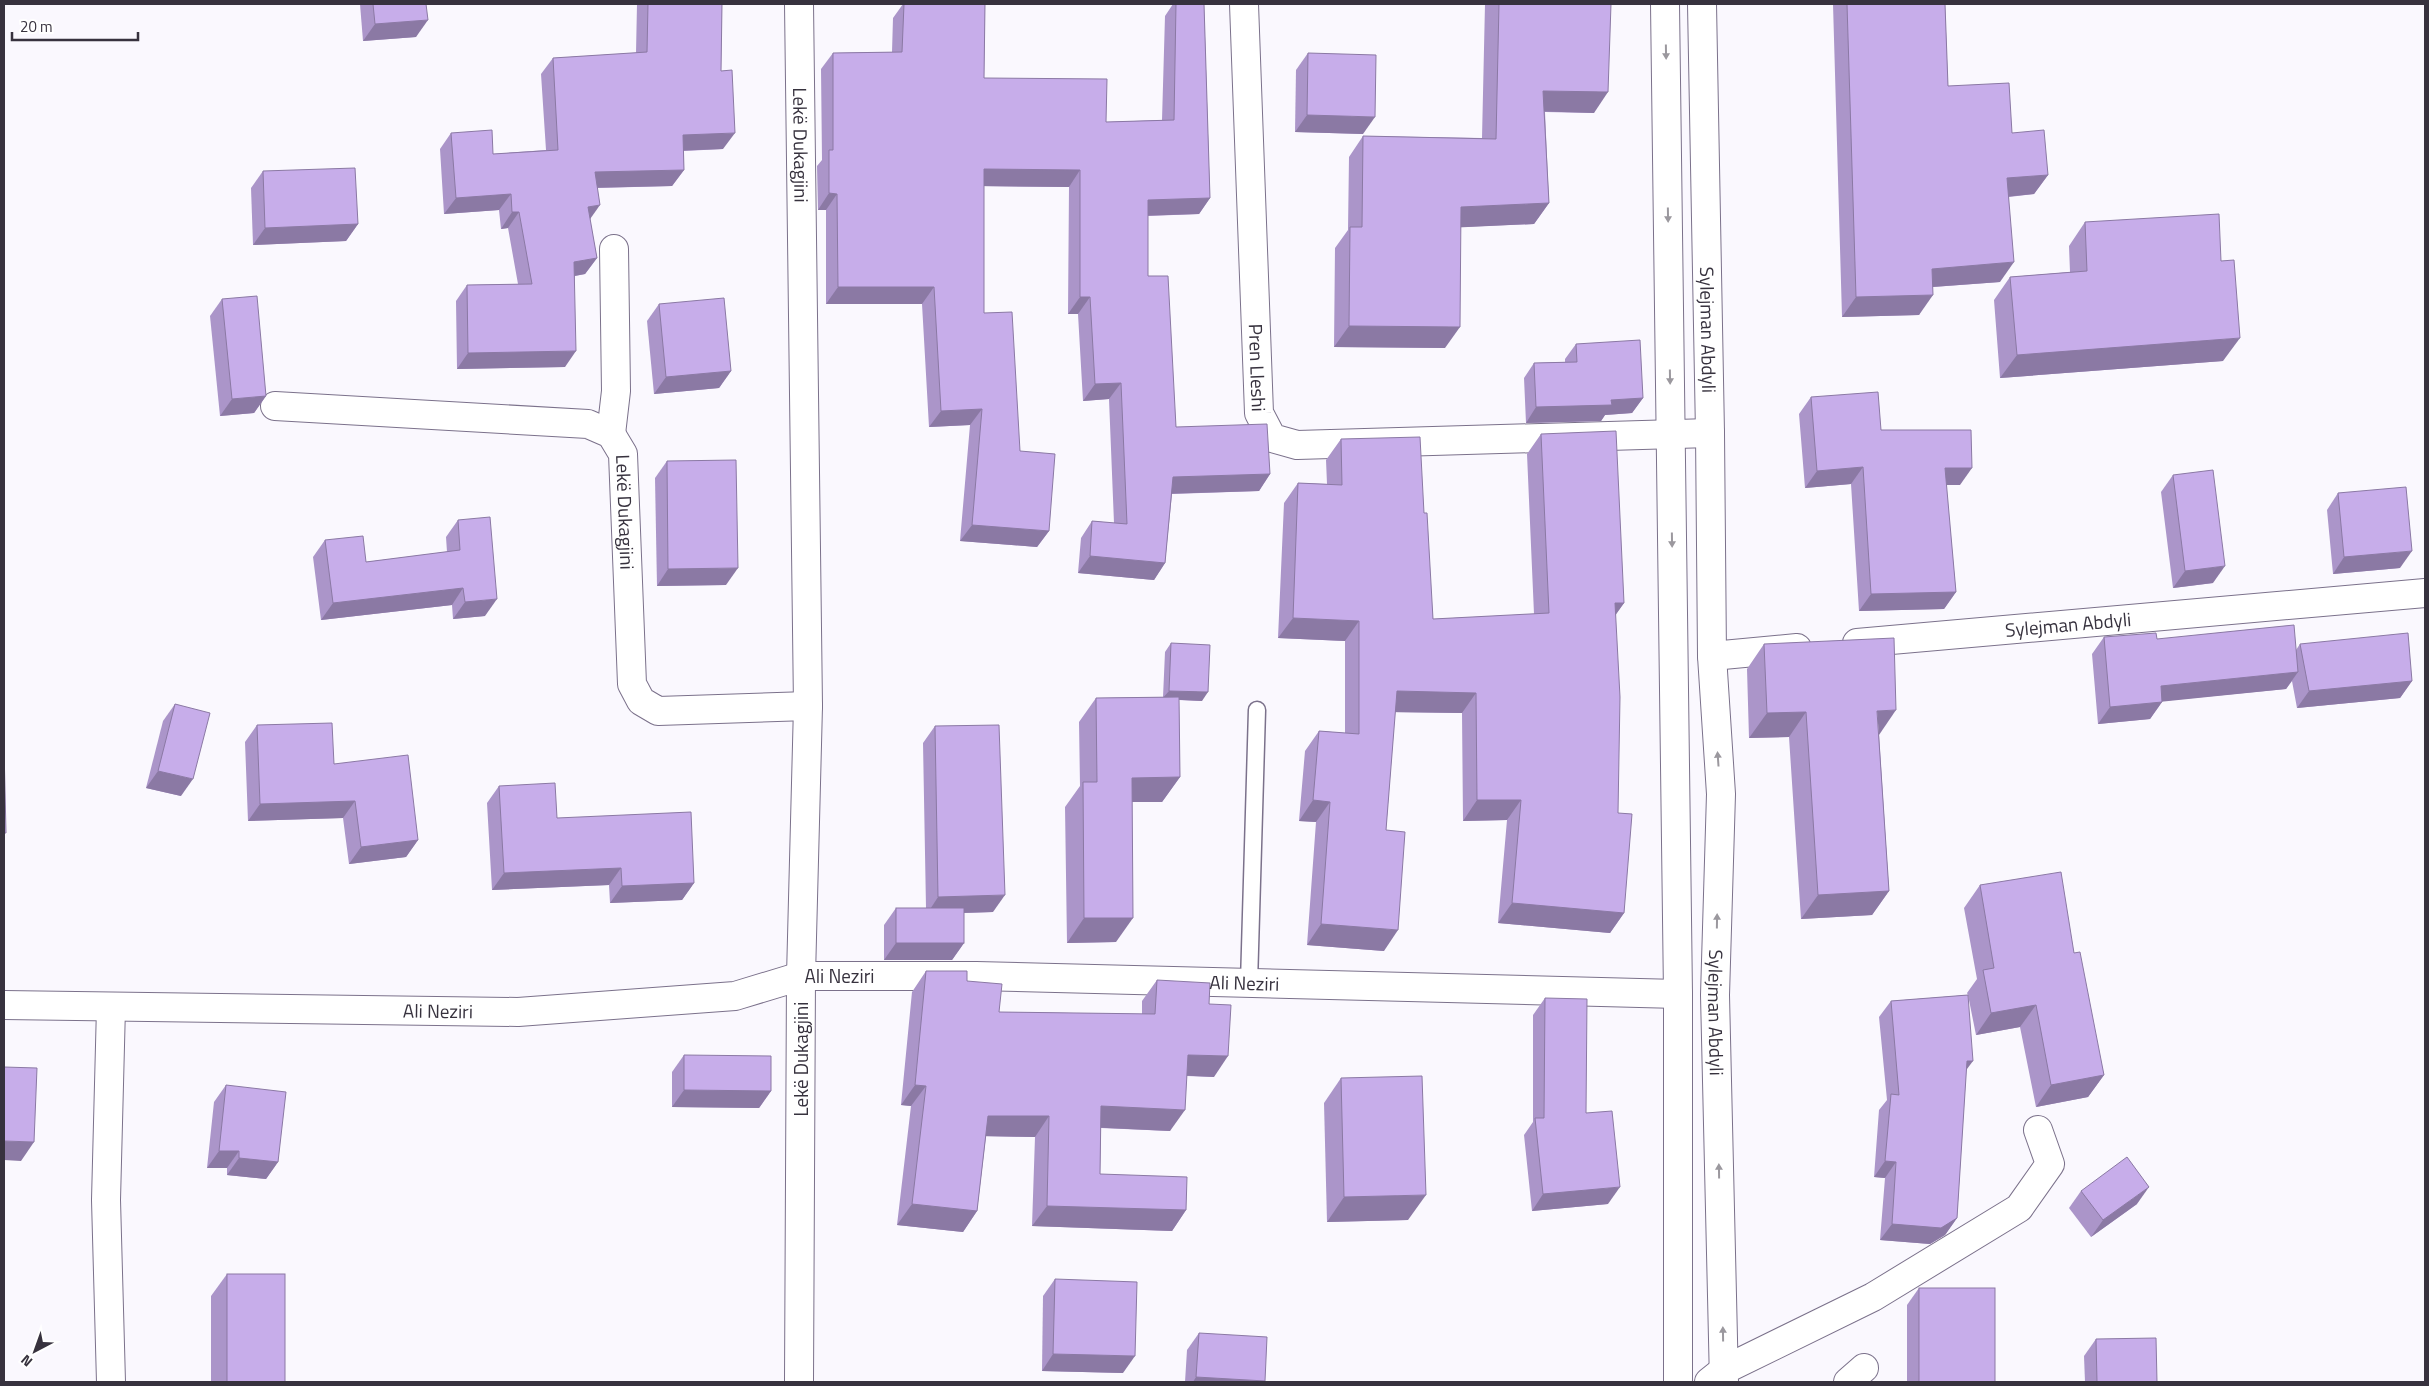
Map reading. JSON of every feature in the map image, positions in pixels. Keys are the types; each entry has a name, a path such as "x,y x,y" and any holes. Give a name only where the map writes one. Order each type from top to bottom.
{"street":[{"name":"Lekë Dukagjini","path":"799,4 808,706 801,976 799,1382"},
{"name":"Pren Lleshi","path":"1244,4 1259,413 1272,438 1297,445 1710,433"},
{"path":"1665,4 1678,994 1678,1382"},
{"name":"Sylejman Abdyli","path":"1702,4 1712,656 1720,794 1715,995 1719,1378 1873,1297 2019,1208 2050,1164 2038,1130"},
{"path":"611,434 616,391 614,249"},
{"name":"Lekë Dukagjini","path":"275,406 588,424 611,434 623,454 632,684 641,701 658,712 808,706"},
{"name":"Sylejman Abdyli","path":"1712,656 2425,593"},
{"name":"Ali Neziri","path":"4,1006 518,1012 736,996 801,976 976,976 1678,994"},
{"path":"111,1007 106,1200 111,1382"}],"lane":[{"path":"1249,983 1257,710"}],"building":[{"path":"373,4 426,4 428,20 375,24"},
{"path":"648,4 722,4 721,71 732,70 735,133 683,135 684,170 595,172 600,205 588,207 597,258 574,262 576,351 468,353 467,285 532,284 519,212 512,212 511,194 456,198 451,133 492,130 493,154 558,150 553,58 647,52"},
{"path":"904,4 985,4 984,78 1107,79 1106,122 1174,120 1176,4 1204,4 1210,198 1148,200 1148,276 1168,276 1176,427 1267,424 1270,474 1173,477 1165,563 1090,556 1092,521 1127,524 1121,383 1095,384 1090,297 1080,297 1080,170 984,169 984,313 1012,312 1020,451 1055,454 1049,531 972,525 982,409 941,411 934,287 838,287 837,194 829,193 829,150 833,150 833,53 902,52"},
{"path":"1499,4 1611,4 1608,92 1543,91 1549,203 1461,207 1460,327 1349,326 1350,227 1362,227 1363,136 1496,139"},
{"path":"1847,4 1945,4 1948,86 2009,83 2012,133 2044,130 2048,175 2007,178 2014,262 1932,269 1933,295 1856,297"},
{"path":"1308,53 1376,55 1375,117 1307,115"},
{"path":"355,168 358,224 265,228 263,171"},
{"path":"2219,214 2221,261 2234,260 2240,338 2017,355 2010,277 2087,271 2085,222"},
{"path":"257,296 266,396 232,399 222,299"},
{"path":"724,298 731,371 666,377 659,304"},
{"path":"1640,340 1643,398 1611,400 1612,405 1536,407 1534,363 1577,362 1576,344"},
{"path":"1878,392 1881,430 1971,430 1972,468 1945,468 1956,592 1871,594 1863,467 1817,471 1811,397"},
{"path":"1616,431 1624,603 1615,603 1620,697 1618,813 1632,814 1624,913 1512,903 1521,800 1477,800 1476,693 1397,691 1386,830 1405,832 1398,930 1321,924 1330,802 1313,800 1319,731 1359,734 1359,621 1293,618 1298,483 1342,485 1341,439 1420,437 1424,513 1427,513 1433,619 1549,613 1541,434"},
{"path":"736,460 738,568 668,569 667,461"},
{"path":"2213,470 2225,566 2185,571 2173,475"},
{"path":"2406,487 2412,551 2344,557 2338,493"},
{"path":"490,517 497,599 465,602 463,588 333,603 325,540 363,536 366,562 460,550 458,520"},
{"path":"2294,625 2298,672 2161,686 2162,702 2110,707 2104,637 2156,633 2157,639"},
{"path":"2408,633 2412,681 2309,691 2300,644"},
{"path":"1894,638 1896,710 1877,711 1889,891 1818,895 1806,712 1767,713 1764,644"},
{"path":"1171,643 1210,645 1208,692 1169,691"},
{"path":"1179,697 1180,777 1132,778 1133,918 1084,918 1083,782 1097,782 1096,698"},
{"path":"175,704 210,713 193,779 158,771"},
{"path":"332,723 334,764 408,755 418,840 361,847 355,801 260,804 257,725"},
{"path":"999,725 1005,895 938,897 935,726"},
{"path":"4,747 6,833 4,833"},
{"path":"555,783 557,818 691,812 694,883 622,886 621,868 504,873 499,786"},
{"path":"2061,872 2074,953 2080,952 2104,1075 2051,1085 2036,1005 1991,1013 1983,970 1994,968 1980,885"},
{"path":"896,908 964,908 964,943 896,943"},
{"path":"926,971 967,971 967,981 1002,984 999,1012 1155,1014 1157,980 1210,983 1209,1004 1231,1005 1228,1056 1188,1055 1185,1110 1101,1106 1100,1174 1187,1177 1186,1210 1047,1206 1049,1116 988,1116 977,1211 912,1204 926,1086 915,1085"},
{"path":"1968,995 1973,1061 1967,1061 1957,1218 1941,1228 1892,1224 1896,1162 1885,1161 1891,1094 1899,1095 1891,1001"},
{"path":"1545,998 1587,999 1586,1113 1612,1111 1620,1187 1543,1194 1535,1118 1544,1118"},
{"path":"684,1055 771,1056 771,1091 684,1090"},
{"path":"4,1067 37,1068 34,1142 4,1141"},
{"path":"1422,1076 1426,1195 1344,1197 1341,1078"},
{"path":"226,1085 286,1092 278,1162 239,1158 239,1151 219,1151"},
{"path":"2127,1157 2149,1187 2103,1220 2081,1191"},
{"path":"227,1274 285,1274 285,1382 227,1382"},
{"path":"1055,1279 1137,1282 1135,1356 1053,1354"},
{"path":"1919,1288 1995,1288 1995,1382 1919,1382"},
{"path":"1199,1333 1267,1337 1265,1381 1196,1377"},
{"path":"2156,1338 2157,1382 2097,1382 2096,1339"}]}
